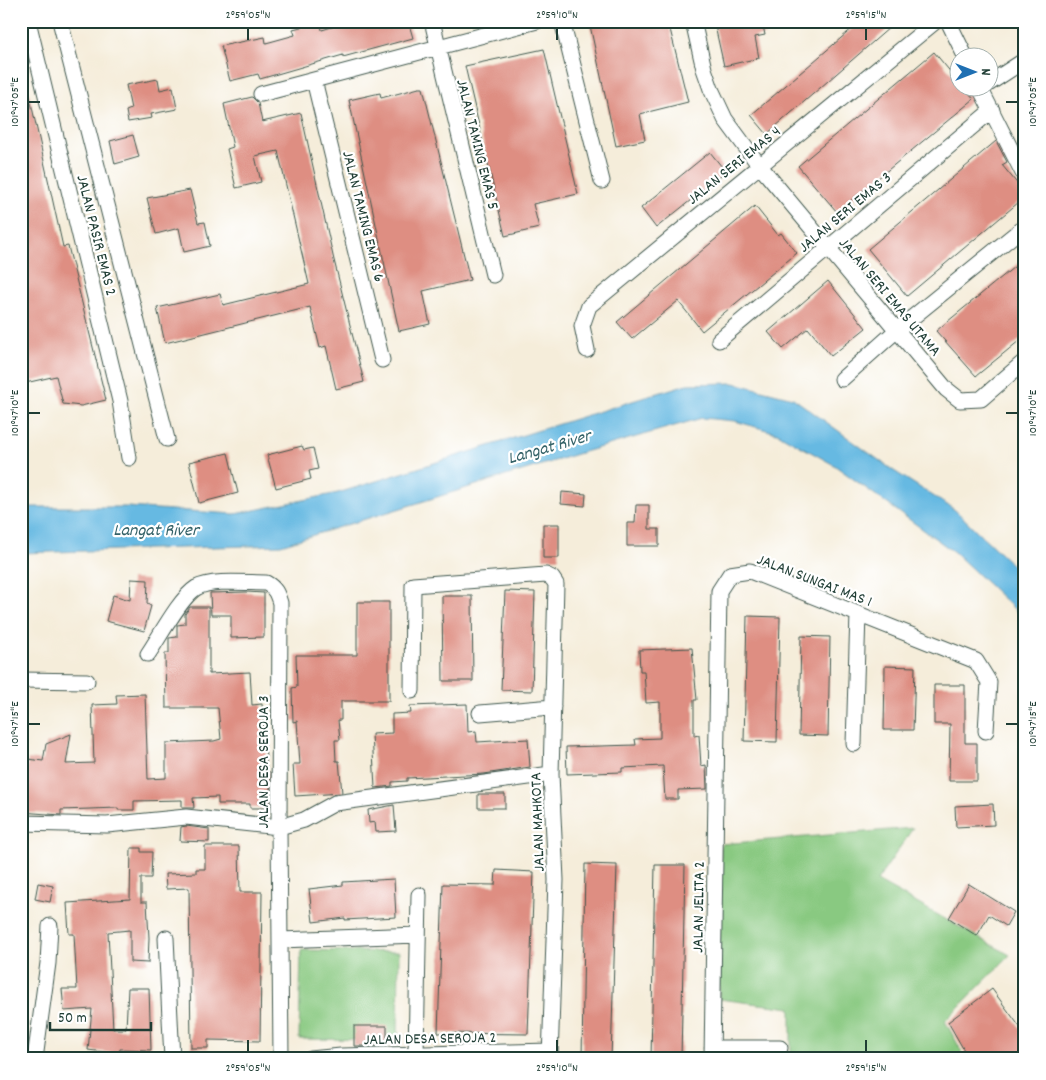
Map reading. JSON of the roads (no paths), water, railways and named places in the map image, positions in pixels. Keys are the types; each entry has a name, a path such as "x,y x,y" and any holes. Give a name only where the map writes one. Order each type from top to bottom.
{"street":[{"name":"JALAN PASIR EMAS 2","path":"28,21 120,400 129,458"},
{"path":"60,21 167,439"},
{"name":"JALAN TAMING EMAS 5","path":"432,21 493,275"},
{"path":"261,94 537,21"},
{"path":"562,21 602,181"},
{"name":"JALAN SERI EMAS UTAMA","path":"693,21 704,69 725,119 759,165 946,389 960,400 981,399 1025,361"},
{"name":"JALAN SERI EMAS 4","path":"587,350 582,326 589,306 936,21"},
{"path":"948,21 961,48"},
{"path":"998,77 1025,60"},
{"name":"JALAN TAMING EMAS 6","path":"314,80 382,360"},
{"path":"987,98 1025,178"},
{"name":"JALAN SERI EMAS 3","path":"719,340 992,110"},
{"path":"842,379 897,330 1025,226"},
{"name":"JALAN SUNGAI MAS 1","path":"716,756 719,591 730,574 750,571 976,661 989,682 986,731"},
{"name":"JALAN MAHKOTA","path":"412,690 413,585 546,575 552,578 556,584 551,774 556,880 550,1055"},
{"name":"JALAN DESA SEROJA 3","path":"148,654 183,600 196,588 210,584 266,583 272,586 277,594 280,604 281,1059"},
{"path":"854,744 858,614"},
{"path":"21,680 87,681"},
{"path":"480,713 553,707"},
{"name":"JALAN JELITA 2","path":"712,1053 716,756"},
{"path":"21,823 107,825 186,817 279,827 304,820 336,803 551,774"},
{"path":"416,1054 419,896"},
{"path":"35,1059 48,963 50,926"},
{"path":"280,940 418,935"},
{"path":"166,938 172,1059"},
{"path":"712,1053 780,1048"},
{"name":"JALAN DESA SEROJA 2","path":"311,1059 342,1056 416,1054 550,1055"}],"water":[{"name":"Langat River","path":"734,383 793,398 894,471 955,510 1025,577 1025,619 954,552 834,465 777,433 735,421 702,418 577,454 281,545 21,553 21,507 127,507 235,514 338,493 687,384"}]}
